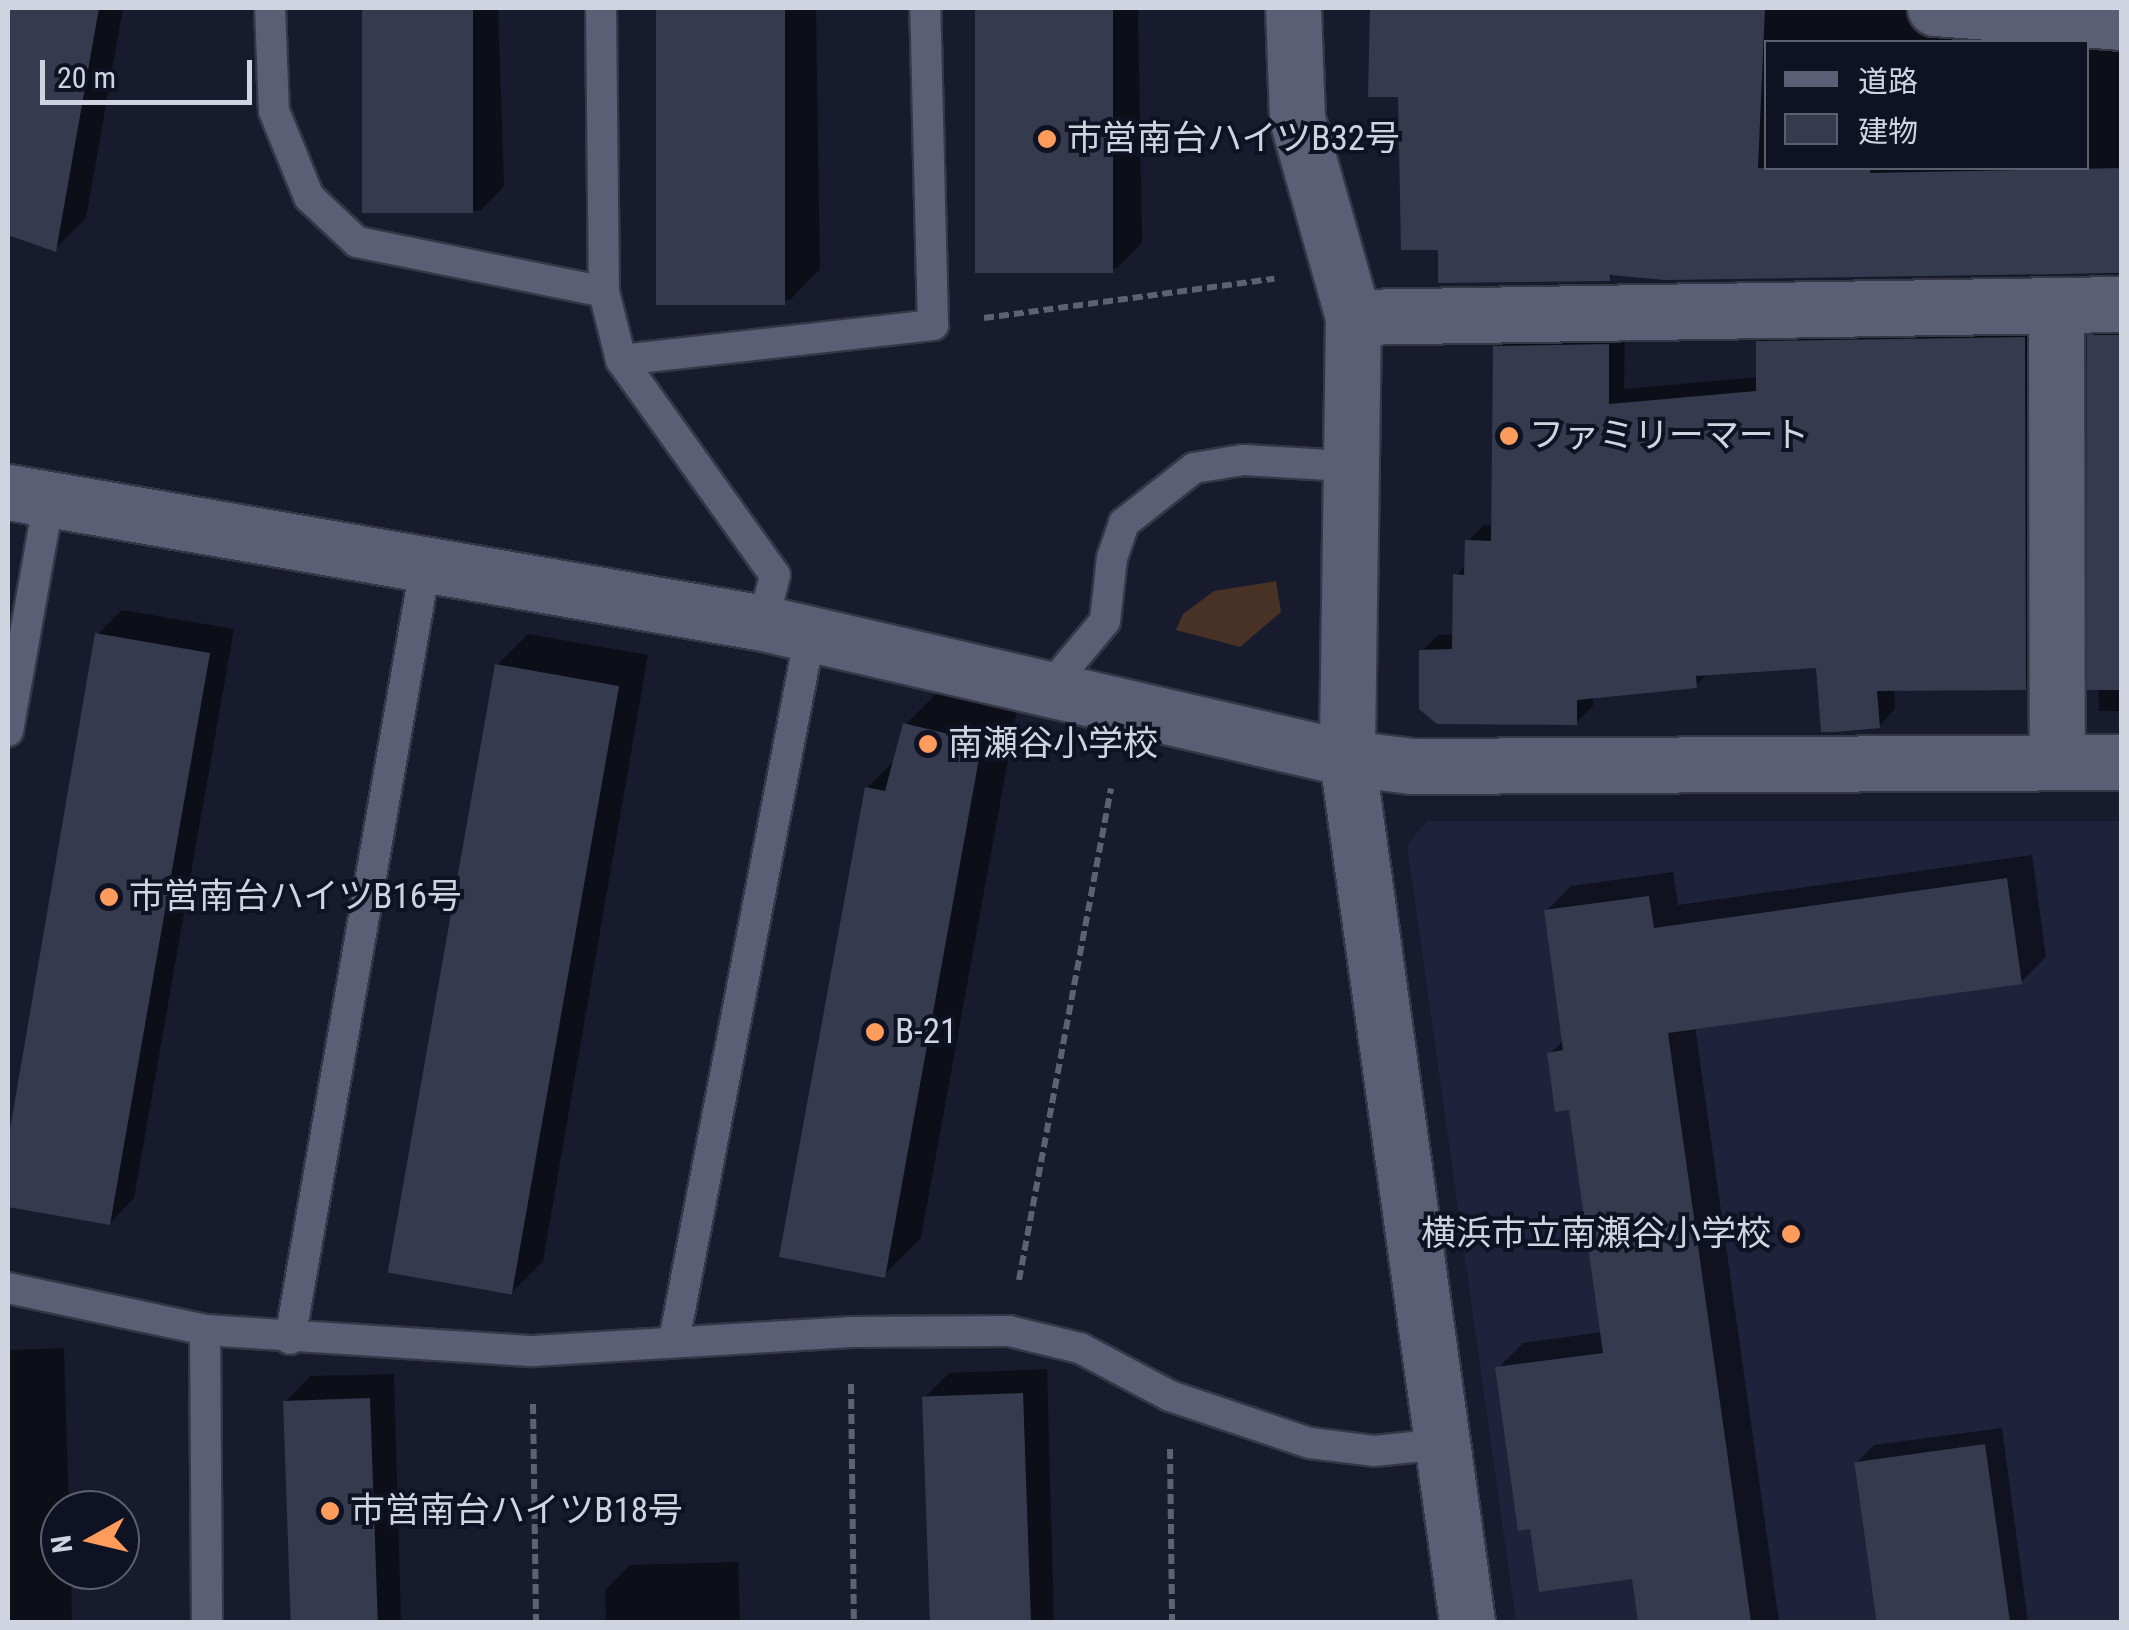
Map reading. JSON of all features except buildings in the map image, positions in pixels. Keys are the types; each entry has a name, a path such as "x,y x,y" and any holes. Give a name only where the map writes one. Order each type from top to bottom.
{"street":[{"path":"1294,8 1298,119 1353,317 1347,466 1347,758 1467,1622"},
{"path":"1935,8 2122,22"},
{"path":"1353,317 2122,304"},
{"path":"2056,305 2056,761"},
{"path":"28,495 426,562 786,629 1347,758 1411,766 2122,762"}],"lane":[{"path":"270,8 274,111 308,197 357,242 604,292"},
{"path":"601,8 604,292 620,360 775,575 786,629 674,1342"},
{"path":"620,360 933,325 925,8"},
{"path":"1049,688 1105,621 1112,558 1124,523 1194,468 1243,460 1347,466"},
{"path":"8,730 28,495"},
{"path":"290,1339 426,562"},
{"path":"8,1288 205,1330 290,1339 533,1350 850,1332 1009,1332 1080,1348 1170,1396 1310,1442 1374,1451 1443,1444"},
{"path":"205,1330 207,1622"}],"path":[{"path":"933,325 1293,276"},
{"path":"1009,1332 1111,790"},
{"path":"850,1332 854,1622"},
{"path":"533,1350 536,1622"},
{"path":"1170,1396 1172,1622"}],"shaded area":[{"path":"1276,581 1281,612 1240,647 1176,630 1183,614 1214,591"},
{"name":"横浜市立南瀬谷小学校","path":"1427,821 2121,821 2121,1622 1516,1622 1407,845"}],"place":[{"name":"市営南台ハイツB32号","path":"1047,139"},
{"name":"ファミリーマート","path":"1509,436"},
{"name":"南瀬谷小学校","path":"928,744"},
{"name":"市営南台ハイツB16号","path":"109,897"},
{"name":"B-21","path":"875,1032"},
{"name":"横浜市立南瀬谷小学校","path":"1791,1234"},
{"name":"市営南台ハイツB18号","path":"330,1511"}]}
